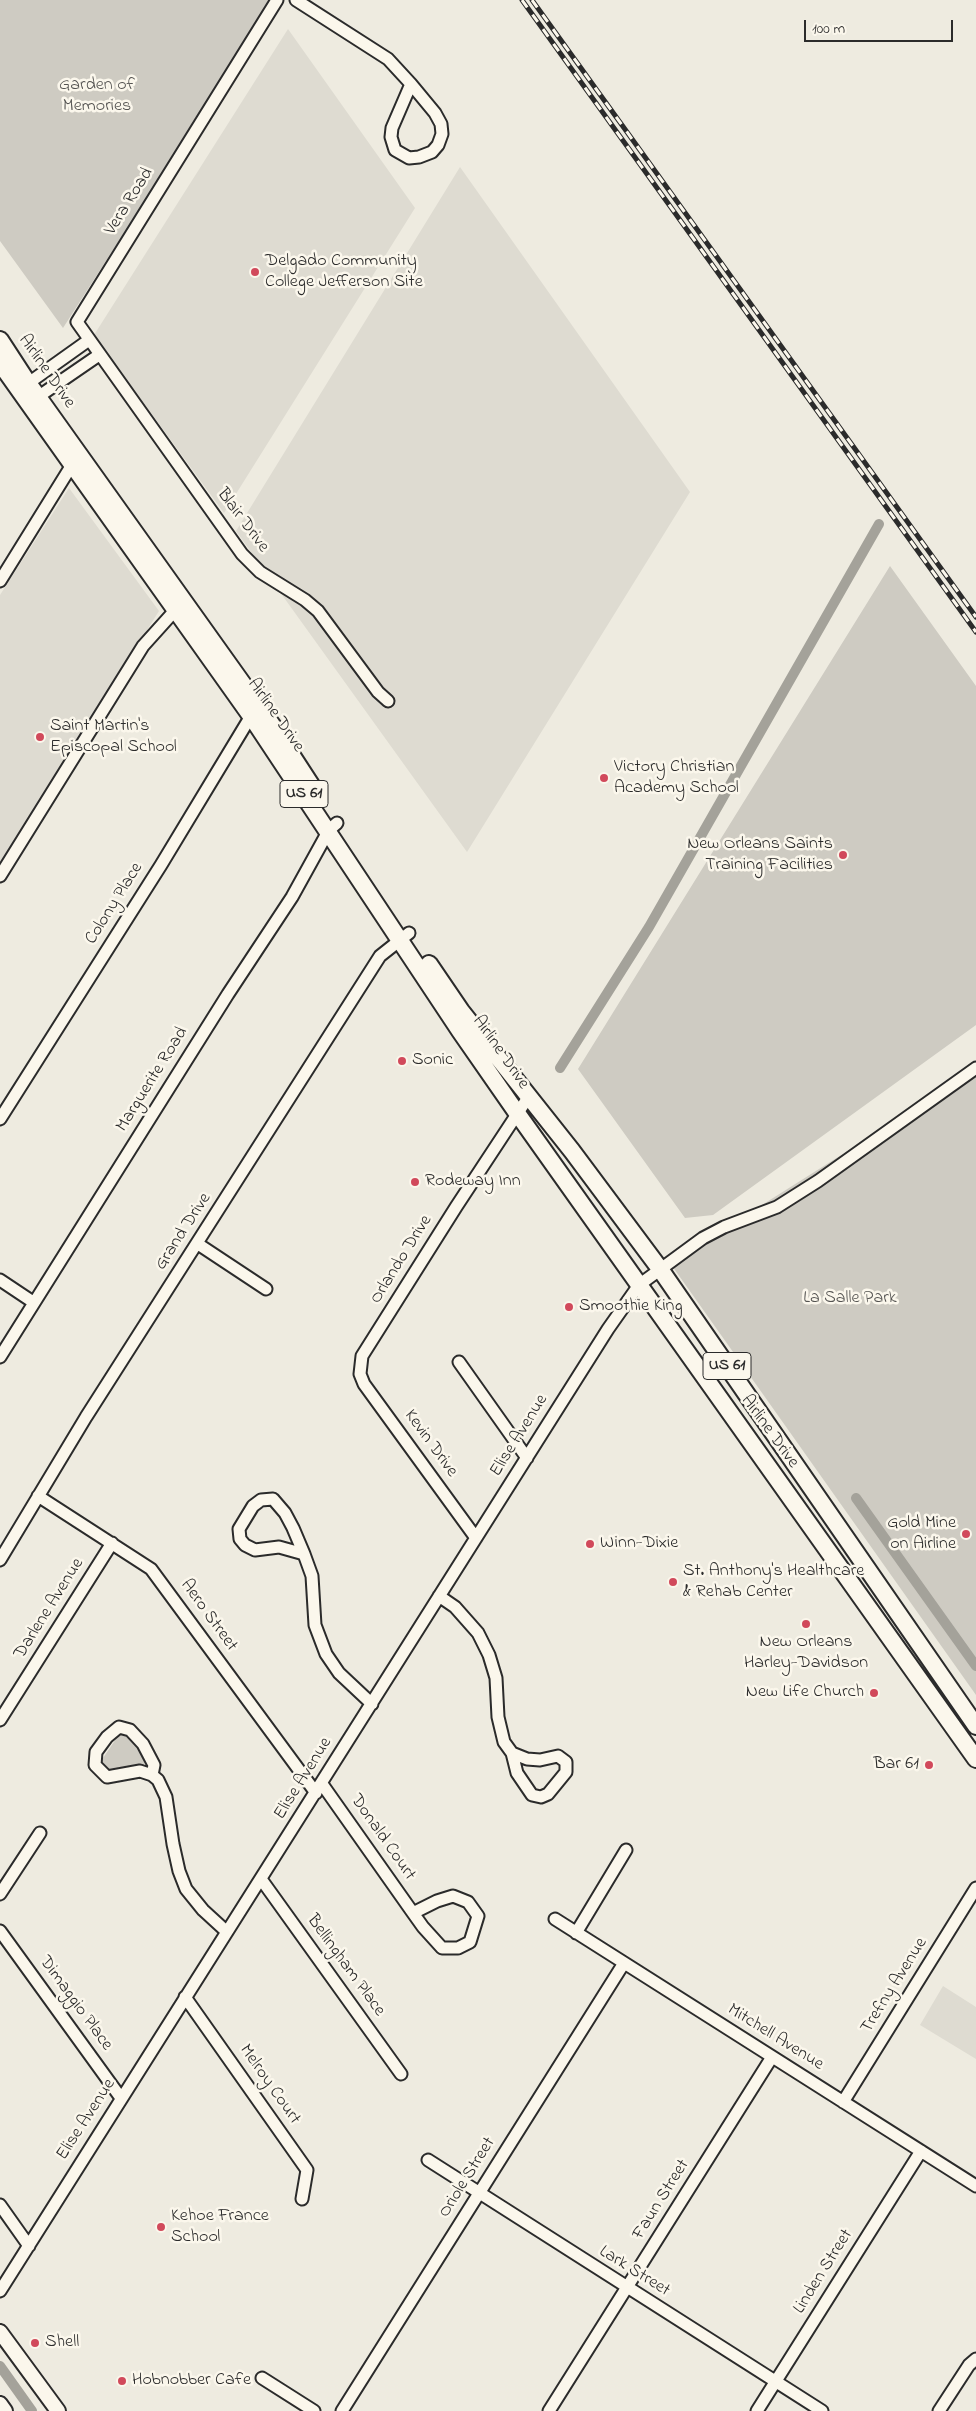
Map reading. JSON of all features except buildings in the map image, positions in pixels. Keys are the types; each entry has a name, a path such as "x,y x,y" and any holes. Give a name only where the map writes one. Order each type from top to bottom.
{"highway":[{"name":"Airline Drive","path":"0,340 24,387 256,712 333,827 405,937 460,1031 976,1759"},
{"name":"Airline Drive","path":"0,363 24,387"},
{"name":"Airline Drive","path":"405,937 660,1269 976,1726"},
{"path":"797,1505 816,1494"}],"main road":[{"path":"0,2332 58,2411"},
{"path":"0,2348 6,2349 23,2364"},
{"path":"0,2404 5,2411"}],"street":[{"name":"Vera Road","path":"89,340 77,322 82,312 277,0"},
{"path":"296,0 388,60 411,84 435,113 441,124 442,134 438,145 432,152 420,157 409,158 395,150 391,137 392,128 411,84"},
{"path":"24,387 89,340"},
{"name":"Blair Drive","path":"89,340 242,554 260,572 306,600 318,611 378,692 388,701"},
{"path":"33,400 99,355"},
{"path":"0,581 76,460"},
{"path":"0,876 143,646 179,605"},
{"name":"Colony Place","path":"0,1119 256,712"},
{"name":"Marguerite Road","path":"0,1357 228,994 292,897 333,827"},
{"name":"Grand Drive","path":"0,1560 86,1417 380,956 405,937"},
{"name":"Elise Avenue","path":"0,2291 608,1329 639,1285 710,1235 777,1207 802,1191 976,1068"},
{"name":"Orlando Drive","path":"360,1370 362,1356 516,1112 529,1096"},
{"path":"198,1244 266,1289"},
{"path":"0,1280 33,1302"},
{"path":"459,1362 528,1458"},
{"name":"Kevin Drive","path":"360,1370 364,1384 476,1538"},
{"name":"Aero Street","path":"38,1496 151,1570 319,1788"},
{"path":"304,1554 279,1547 255,1550 245,1545 240,1539 239,1529 253,1506 261,1500 273,1499 285,1513 304,1554 312,1576 315,1625 326,1654 339,1673 372,1704"},
{"name":"Darlene Avenue","path":"0,1720 112,1543"},
{"path":"439,1596 455,1607 478,1632 489,1655 496,1678 498,1718 504,1742 512,1753 517,1773 532,1795 542,1797 548,1794 566,1772 566,1762 558,1756 540,1760 527,1759 512,1753"},
{"path":"152,1775 154,1765 143,1744 130,1730 119,1727 107,1737 96,1752 95,1764 107,1777 140,1771 152,1775 158,1780 166,1796 173,1844 179,1870 186,1888 203,1910 227,1932"},
{"name":"Donald Court","path":"319,1788 413,1913 442,1948 458,1948 470,1942 478,1916 468,1902 453,1896 437,1901 413,1913"},
{"path":"0,1894 40,1833"},
{"path":"576,1933 626,1850"},
{"name":"Bellingham Place","path":"261,1879 401,2074"},
{"name":"Trefny Avenue","path":"843,2102 976,1888"},
{"name":"Mitchell Avenue","path":"555,1919 976,2186"},
{"name":"Dimaggio Place","path":"0,1930 121,2098"},
{"name":"Oriole Street","path":"342,2411 624,1963"},
{"name":"Melroy Court","path":"186,1997 307,2170 302,2199"},
{"name":"Faun Street","path":"549,2411 772,2057"},
{"name":"Linden Street","path":"757,2411 921,2151"},
{"name":"Lark Street","path":"428,2160 822,2411"},
{"path":"0,2205 29,2246"},
{"path":"939,2411 969,2365 976,2359"},
{"path":"262,2378 314,2411"}],"shaded area":[{"name":"Delgado Community College Jefferson Site","path":"288,29 415,208 224,513 94,335"},
{"path":"460,167 690,492 467,852 236,531"},
{"name":"Saint Martin's Episcopal School","path":"69,488 159,611 0,864 0,595"},
{"path":"943,1986 976,2007 976,2059 920,2025"}],"green space":[{"name":"Garden of Memories","path":"0,0 273,0 63,328 0,241"},
{"name":"New Orleans Saints Training Facilities","path":"890,566 976,686 976,1025 713,1215 685,1218 578,1069"},
{"name":"La Salle Park","path":"976,1070 976,1695 670,1263"},
{"path":"124,1734 133,1739 145,1761 144,1765 109,1771 101,1764 103,1758 118,1736"}],"waterway":[{"path":"560,1068 649,927 879,524"},
{"path":"856,1498 976,1666"},
{"path":"0,2366 32,2411"}],"railway":[{"path":"522,0 976,632"},
{"path":"532,0 976,617"}],"place":[{"name":"Delgado Community College Jefferson Site","path":"255,272"},
{"name":"Saint Martin's Episcopal School","path":"40,737"},
{"name":"Victory Christian Academy School","path":"604,778"},
{"name":"New Orleans Saints Training Facilities","path":"843,855"},
{"name":"Sonic","path":"402,1061"},
{"name":"Rodeway Inn","path":"415,1182"},
{"name":"Smoothie King","path":"569,1307"},
{"name":"Gold Mine on Airline","path":"966,1534"},
{"name":"Winn-Dixie","path":"590,1544"},
{"name":"St. Anthony's Healthcare & Rehab Center","path":"673,1582"},
{"name":"New Orleans Harley-Davidson","path":"806,1624"},
{"name":"New Life Church","path":"874,1693"},
{"name":"Bar 61","path":"929,1765"},
{"name":"Kehoe France School","path":"161,2227"},
{"name":"Shell","path":"35,2343"},
{"name":"Hobnobber Cafe","path":"122,2381"}]}
